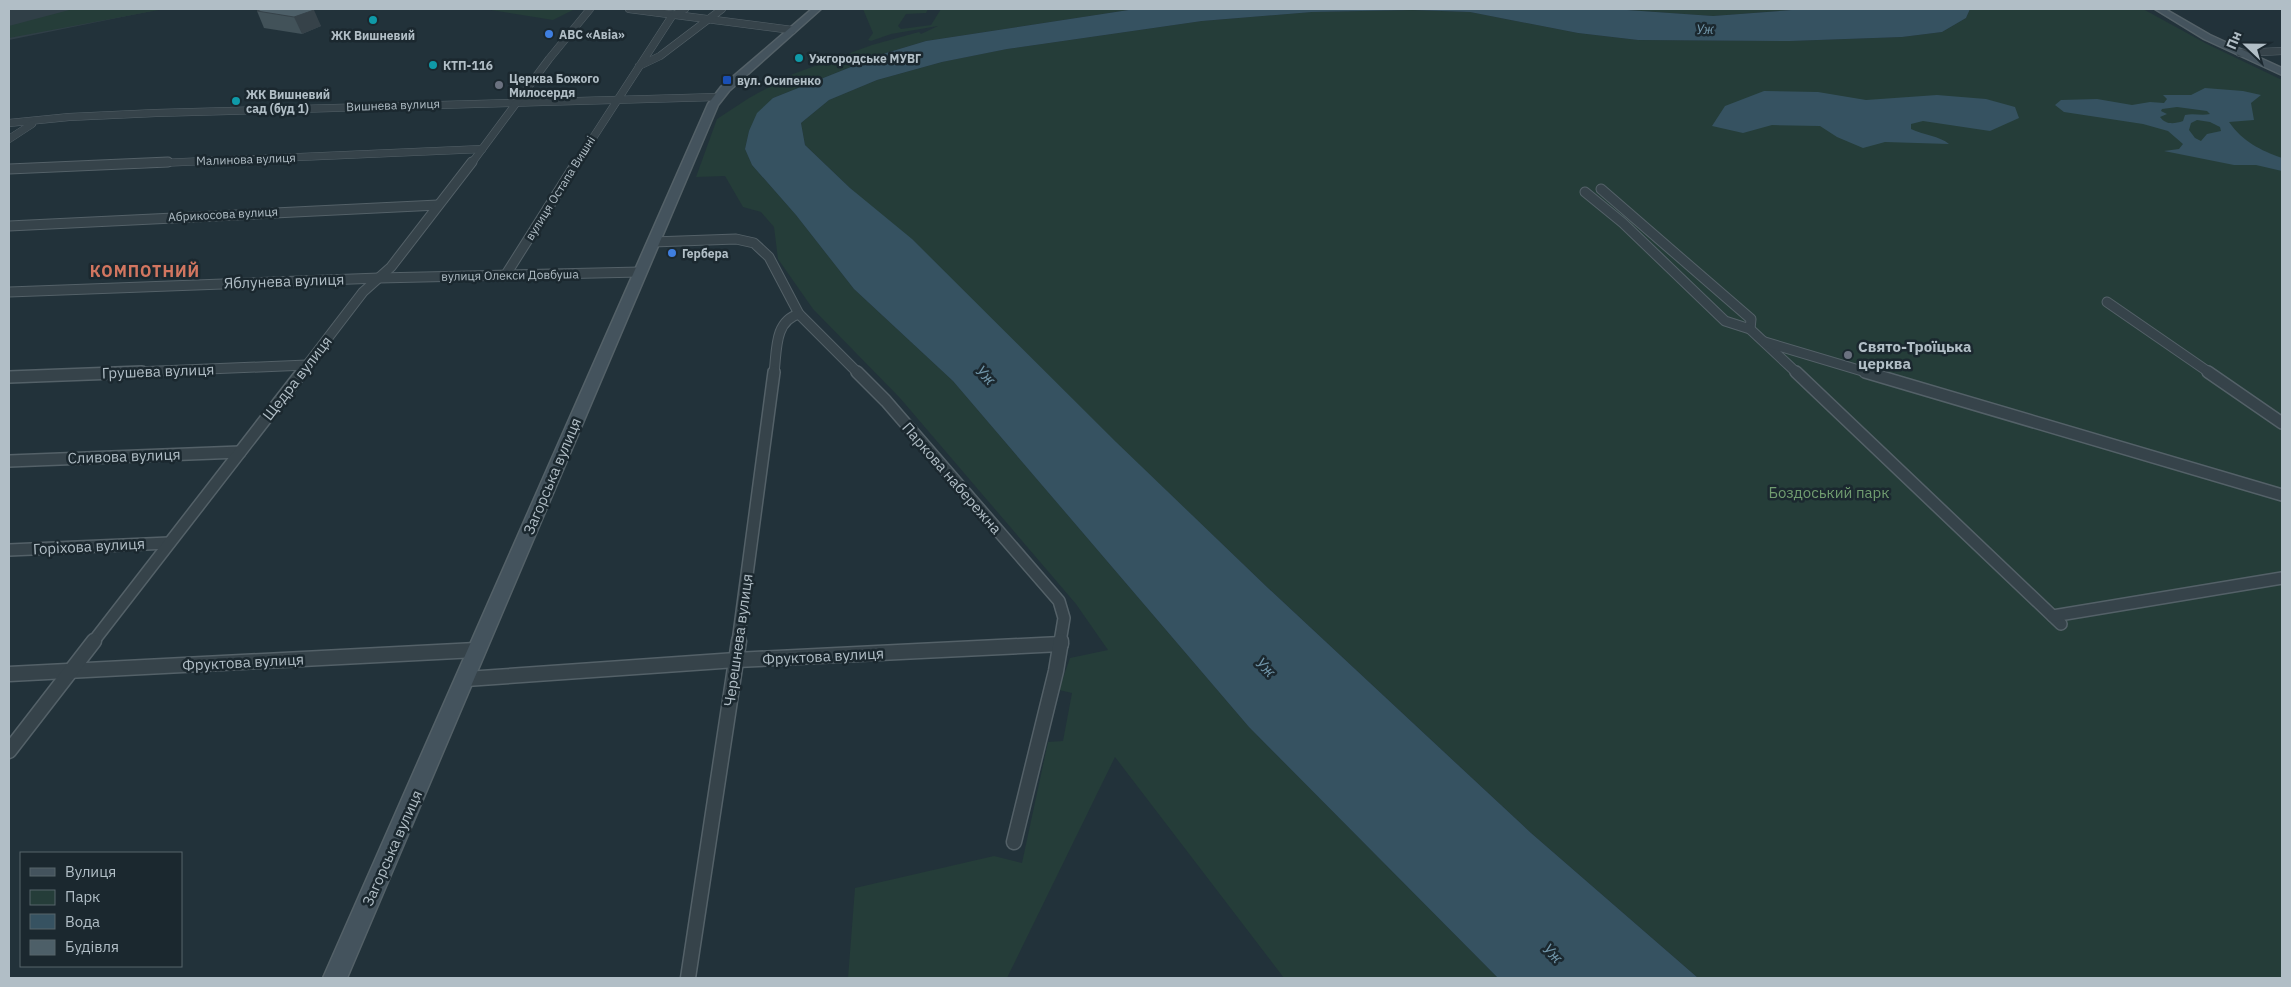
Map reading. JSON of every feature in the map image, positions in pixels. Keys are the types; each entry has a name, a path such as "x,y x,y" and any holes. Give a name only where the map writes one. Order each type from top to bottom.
{"street":[{"name":"Щедра вулиця","path":"9,751 364,292 390,267 519,102 549,59 590,9"},
{"path":"629,9 792,30"},
{"path":"672,16 684,9"},
{"path":"640,66 660,56 722,9"},
{"name":"Загорська вулиця","path":"335,978 466,679 476,650 686,162 717,97 817,9"},
{"path":"2159,9 2240,53 2282,72"},
{"name":"вулиця Остапа Вишні","path":"505,276 616,100 672,16"},
{"path":"2240,53 2282,51"},
{"name":"Вишнева вулиця","path":"9,123 69,117 156,113 717,97"},
{"path":"9,139 23,128 39,121"},
{"name":"Малинова вулиця","path":"9,169 482,149"},
{"path":"1601,189 1751,319 1750,329"},
{"path":"1585,192 1622,223 1725,321 1750,329 1764,341 2057,620 2282,578"},
{"name":"Абрикосова вулиця","path":"9,226 438,205"},
{"name":"Паркова набережна","path":"653,242 736,239 754,242 769,257 800,314 886,401 1059,601 1064,618 1056,671 1014,842"},
{"name":"вулиця Олекси Довбуша","path":"379,278 640,272"},
{"name":"Яблунева вулиця","path":"9,292 379,278"},
{"path":"2108,302 2282,423"},
{"name":"Черешнева вулиця","path":"688,978 736,660 780,325 786,318 800,314"},
{"path":"1764,341 2282,495"},
{"name":"Грушева вулиця","path":"9,377 307,365"},
{"name":"Сливова вулиця","path":"9,461 240,452"},
{"name":"Горіхова вулиця","path":"9,550 170,542"},
{"name":"Фруктова вулиця","path":"466,679 736,660 1061,644"},
{"name":"Фруктова вулиця","path":"9,674 476,650"}],"shaded area":[{"path":"9,9 161,9 9,40"}],"green space":[{"path":"73,9 164,9 9,38 9,26"},
{"path":"485,9 575,9 553,20"},
{"path":"863,9 928,9 926,13 906,14 898,26 901,29 931,25 941,9 1135,9 926,41 886,53 773,98 749,131 745,149 752,165 796,215 854,289 953,381 1249,727 1498,978 1284,978 1115,757 1007,978 848,978 855,888 994,856 1022,863 1048,742 1063,741 1072,693 1059,690 1070,658 1108,650 1076,604 900,398 813,309 778,259 774,227 761,212 743,207 725,176 696,177 717,119 749,98 793,74 872,45 919,32 921,34 938,26 891,34 871,41 868,40 873,33"},
{"path":"1613,9 1805,9 1713,16"},
{"name":"Боздоський парк","path":"1970,9 2143,9 2207,44 2282,80 2282,978 1698,978 1531,833 1268,588 805,145 801,123 829,100 877,80 942,62 1007,49 1202,21 1312,12 1413,10 1470,12 1578,33 1638,40 1790,41 1902,37 1942,32 1966,18"}],"water":[{"name":"Уж","path":"1135,9 1613,9 1713,16 1805,9 1970,9 1966,18 1942,32 1902,37 1790,41 1638,40 1578,33 1470,12 1413,10 1312,12 1202,21 1007,49 942,62 877,80 829,100 801,123 805,145 850,188 912,239 1116,442 1268,588 1531,833 1698,978 1498,978 1249,727 953,381 854,289 796,215 752,165 745,149 749,131 757,113 773,98 886,53 926,41"},
{"path":"2205,88 2243,91 2261,95 2251,103 2254,120 2229,122 2246,140 2266,152 2282,158 2282,171 2256,165 2234,165 2164,151 2179,149 2183,144 2168,131 2143,124 2064,112 2055,105 2061,100 2097,99 2132,105 2150,102 2164,103 2167,99 2163,95 2191,95","holes":["2177,107 2207,111 2210,114 2185,115 2183,121 2173,123 2168,123 2160,117 2167,114 2161,111 2162,109","2197,120 2210,122 2220,127 2221,131 2207,134 2201,141 2195,138 2189,130 2191,123"]},
{"path":"1764,91 1818,92 1866,100 1937,95 1986,99 2015,107 2019,118 1990,131 1923,121 1911,124 1911,129 1941,139 1949,144 1885,142 1863,148 1837,137 1820,126 1772,125 1743,133 1712,126 1725,106"}],"building":[{"path":"262,9 314,10 294,17 257,11"}],"place":[{"name":"ЖК Вишневий","path":"373,20"},
{"name":"ABC «Авіа»","path":"549,34"},
{"name":"Ужгородське МУВГ","path":"799,58"},
{"name":"КТП-116","path":"433,65"},
{"name":"вул. Осипенко","path":"727,80"},
{"name":"Церква Божого Милосердя","path":"499,85"},
{"name":"ЖК Вишневий сад (буд 1)","path":"236,101"},
{"name":"Гербера","path":"672,253"},
{"name":"Свято-Троїцька церква","path":"1848,355"}],"district":[{"name":"КОМПОТНИЙ","path":"145,271"}]}
